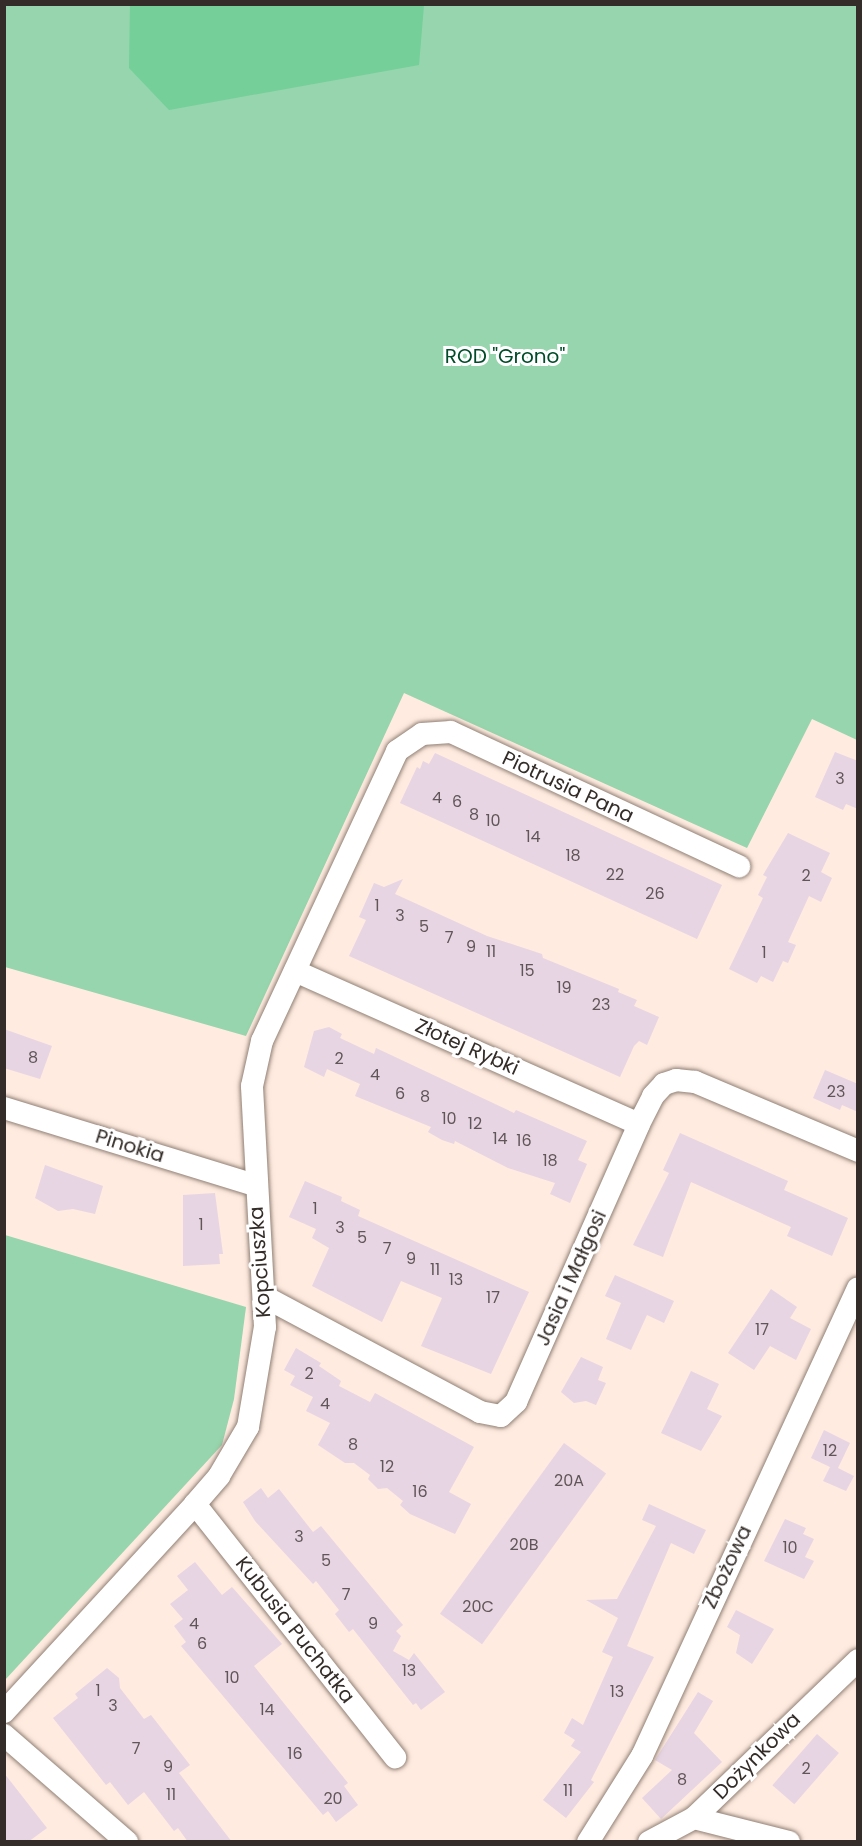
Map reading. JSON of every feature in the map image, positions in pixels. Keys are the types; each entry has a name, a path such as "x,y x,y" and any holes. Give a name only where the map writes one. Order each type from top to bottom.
{"street":[{"name":"Piotrusia Pana","path":"397,751 422,734 451,732 739,866"},
{"name":"Kopciuszka","path":"4,1712 219,1476 248,1427 261,1357 265,1297 255,1185 252,1086 262,1041 397,751"},
{"name":"Złotej Rybki","path":"295,971 639,1124"},
{"name":"Jasia i Małgosi","path":"265,1297 490,1417 510,1412 639,1124 653,1096 664,1084 676,1080 695,1082 858,1151"},
{"name":"Pinokia","path":"4,1108 255,1185"},
{"name":"Zbożowa","path":"588,1842 642,1756 858,1288"},
{"name":"Kubusia Puchatka","path":"195,1504 395,1757"},
{"name":"Dożynkowa","path":"649,1842 694,1818 858,1660"},
{"path":"4,1735 127,1842"},
{"path":"694,1818 789,1842"}],"green space":[{"name":"ROD \"Grono\"","path":"4,5 857,5 857,740 812,719 747,848 404,693 246,1036 5,967"},
{"path":"130,5 424,5 419,65 169,110 129,68"},
{"path":"5,1235 246,1307 234,1399 222,1445 5,1680"}],"building":[{"path":"835,752 858,761 858,809 846,804 843,810 815,797"},
{"path":"435,753 722,885 697,939 400,803 417,767 420,769 423,761 429,764"},
{"path":"788,833 830,853 821,872 832,878 821,902 809,896 788,942 796,945 788,963 783,961 773,982 761,976 757,983 729,969 763,898 758,895 767,877 763,875"},
{"path":"403,879 395,894 487,936 542,954 543,958 619,989 618,992 637,1000 634,1006 659,1017 647,1045 639,1041 634,1046 620,1077 349,956 366,920 359,917 374,883 384,887"},
{"path":"329,1027 342,1034 340,1038 374,1054 376,1048 514,1113 516,1110 587,1141 578,1160 587,1164 570,1203 550,1194 555,1183 508,1168 455,1141 454,1144 442,1140 428,1132 431,1127 355,1096 360,1084 327,1069 324,1077 304,1067 314,1031"},
{"path":"4,1029 52,1046 40,1079 4,1068"},
{"path":"825,1070 858,1084 858,1112 842,1105 840,1110 813,1098"},
{"path":"680,1133 788,1181 784,1190 848,1218 832,1256 787,1236 791,1227 691,1182 663,1257 633,1245 669,1173 663,1170"},
{"path":"45,1165 103,1186 95,1214 73,1209 58,1211 35,1198"},
{"path":"305,1181 342,1197 341,1201 360,1210 358,1216 529,1292 491,1374 421,1346 442,1298 401,1281 382,1322 312,1286 329,1248 312,1238 316,1229 289,1217"},
{"path":"215,1193 223,1254 219,1254 220,1264 183,1266 183,1195"},
{"path":"615,1275 674,1301 664,1323 647,1315 631,1350 606,1339 621,1303 605,1296"},
{"path":"771,1289 797,1307 790,1318 811,1329 796,1360 770,1346 754,1370 728,1353"},
{"path":"296,1348 321,1363 319,1366 341,1381 339,1386 370,1402 375,1393 474,1447 449,1492 471,1504 455,1534 410,1514 400,1505 403,1501 387,1488 378,1489 368,1479 370,1475 354,1463 345,1463 318,1445 330,1423 306,1411 313,1397 290,1385 295,1376 284,1370"},
{"path":"581,1357 603,1367 598,1380 606,1383 596,1405 586,1401 574,1403 561,1392"},
{"path":"691,1371 719,1384 707,1409 722,1416 701,1451 661,1433"},
{"path":"824,1430 850,1443 838,1468 854,1476 846,1491 823,1481 830,1467 811,1458"},
{"path":"564,1443 606,1474 482,1644 440,1614"},
{"path":"261,1488 268,1498 279,1489 313,1532 321,1526 403,1625 396,1631 401,1636 393,1651 409,1660 414,1653 445,1692 421,1710 416,1703 413,1705 353,1629 349,1632 335,1614 339,1610 316,1581 313,1584 255,1521 243,1502"},
{"path":"649,1504 706,1530 694,1554 671,1543 627,1646 654,1657 591,1780 594,1782 566,1818 543,1800 581,1752 571,1746 575,1740 564,1733 572,1718 583,1725 613,1657 602,1652 618,1618 586,1600 617,1599 656,1526 642,1520"},
{"path":"785,1519 806,1528 803,1534 814,1539 805,1557 814,1561 804,1579 764,1561"},
{"path":"195,1562 222,1595 232,1587 282,1644 254,1666 348,1783 344,1786 358,1805 336,1822 328,1811 323,1815 181,1646 186,1642 174,1626 183,1619 170,1604 188,1590 177,1576"},
{"path":"736,1610 774,1629 752,1664 736,1653 740,1635 727,1627"},
{"path":"107,1668 119,1678 120,1688 144,1719 151,1715 190,1765 179,1773 232,1842 188,1842 178,1828 174,1831 144,1792 128,1805 110,1782 106,1785 53,1718 78,1698 75,1694"},
{"path":"698,1692 713,1701 694,1733 722,1762 661,1819 642,1798 672,1770 655,1760"},
{"path":"817,1734 839,1753 794,1804 772,1785"},
{"path":"4,1773 47,1828 28,1842 4,1842"}]}
